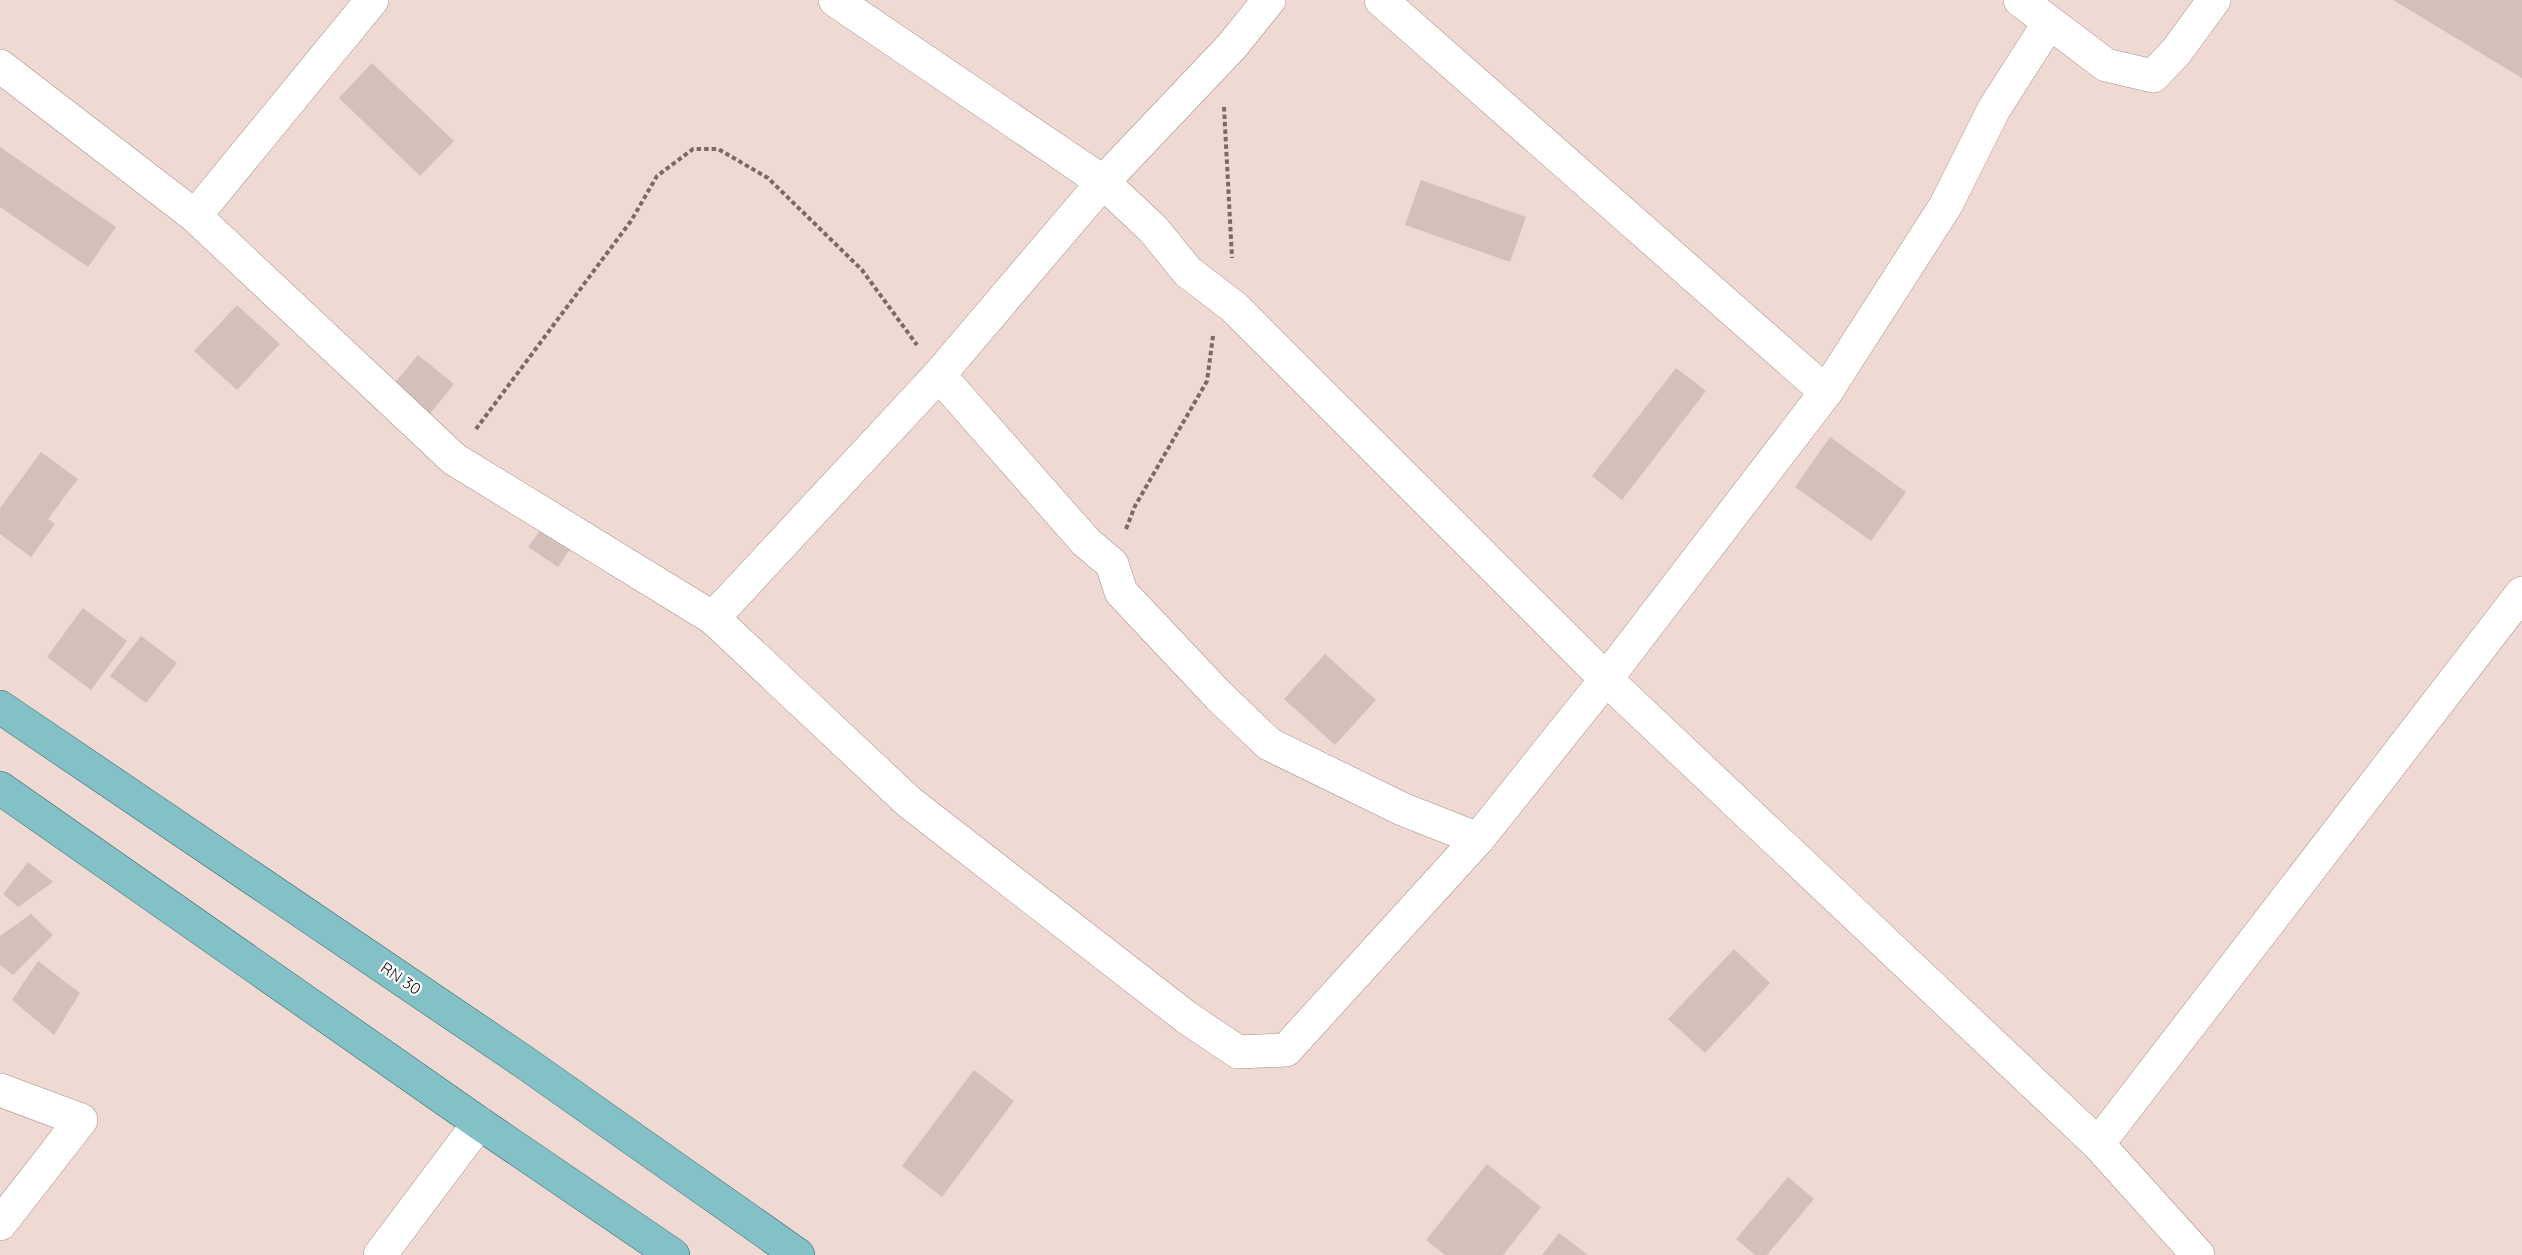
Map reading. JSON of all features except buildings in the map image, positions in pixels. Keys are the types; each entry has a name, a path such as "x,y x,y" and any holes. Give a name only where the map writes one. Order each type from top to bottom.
{"main road":[{"name":"RN 30","path":"0,707 524,1062 798,1255"},
{"path":"0,788 479,1123 673,1255"}],"street":[{"path":"195,216 372,0"},
{"path":"834,0 1103,182 1152,229 1188,272 1234,307 1606,679 2098,1144 2198,1255"},
{"path":"713,618 939,375 1103,182 1232,46 1269,0"},
{"path":"1381,0 1826,392"},
{"path":"2020,0 2106,65 2152,76 2176,52 2214,0"},
{"path":"0,66 195,216 454,459 713,618 909,802 1186,1017 1238,1052 1286,1050 1478,838 1606,679 1826,392 1946,205 1994,109 2049,23"},
{"path":"939,375 1086,542 1112,564 1121,592 1269,744 1402,809 1478,838"},
{"path":"2098,1144 2522,593"},
{"path":"0,1090 81,1120 0,1224"},
{"path":"380,1255 479,1123"}],"path":[{"path":"1224,104 1234,307"},
{"path":"454,459 631,222 657,176 693,148 718,149 768,178 862,270 939,375"},
{"path":"1112,564 1135,506 1207,381 1213,334"}]}
